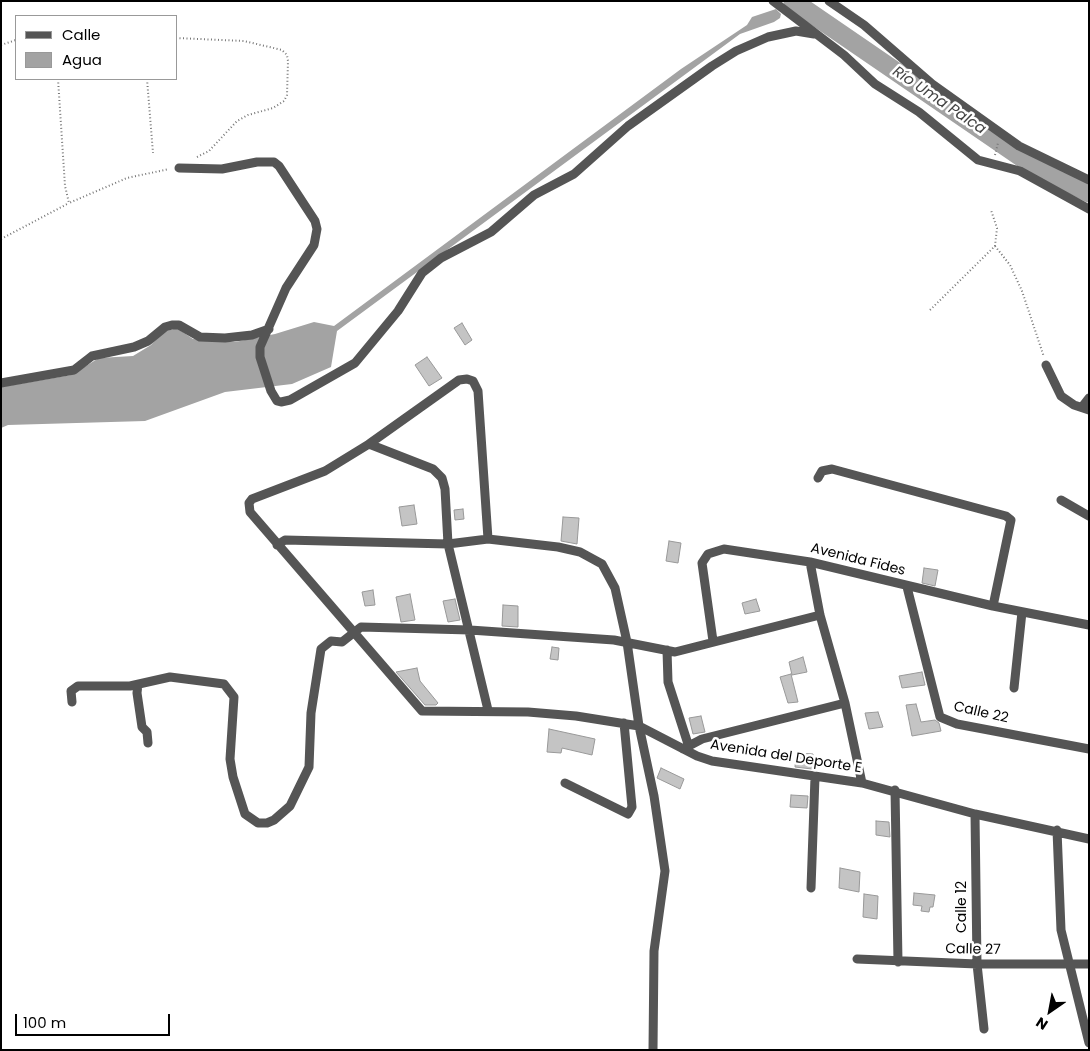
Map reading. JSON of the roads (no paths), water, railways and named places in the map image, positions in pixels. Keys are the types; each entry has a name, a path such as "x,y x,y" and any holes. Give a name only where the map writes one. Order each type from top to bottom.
{"street":[{"path":"773,1 844,56 876,84 919,112 978,160 1020,171 1089,209"},
{"path":"829,1 864,26 932,84 1019,146 1089,180"},
{"path":"179,168 222,169 256,162 274,162 279,166 308,210 317,229 316,238 286,288 260,347 260,357 270,391 277,401 281,402 290,400 355,364 398,311 422,273 441,258 491,232 534,196 574,174 628,126 712,66 736,51 768,37 796,31 814,34"},
{"path":"1,383 74,370 92,356 134,347 148,340 165,327 172,325 179,325 200,337 225,338 252,335 269,329"},
{"path":"1046,365 1061,396 1067,401 1086,409 1089,398"},
{"path":"354,632 250,512 249,503 252,499 325,471 370,444 459,380 467,379 473,381 478,391 488,539"},
{"path":"370,444 433,470 442,478 446,489 448,544 488,710"},
{"path":"818,478 822,471 832,469 1006,516 1011,520 993,606"},
{"path":"1061,500 1089,516"},
{"path":"277,545 286,540 448,544 488,539 580,552 602,564 615,588 627,642 639,726 654,796 665,871 654,951 653,1050"},
{"name":"Avenida Fides","path":"713,641 702,563 708,554 724,549 810,562 993,606 1089,625"},
{"path":"810,562 820,614 845,703 862,783"},
{"name":"Calle 22","path":"908,586 940,717 957,724 1089,749"},
{"path":"1014,688 1022,612"},
{"path":"72,702 71,691 78,686 121,686 161,678 219,682 228,688 234,697 230,759 233,777 245,814 250,820 267,823 274,820 290,806 309,767 311,713 321,649 331,641 342,642 361,627 470,630 627,642 675,652 820,614"},
{"name":"Avenida del Deporte E","path":"354,632 422,711 488,710 576,716 639,726 686,746 712,761 862,783 895,790 975,814 1057,830 1089,839"},
{"path":"667,650 668,682 686,746 845,703"},
{"path":"138,684 137,692 142,727 147,732 148,743"},
{"path":"565,783 628,814 632,807 624,724"},
{"path":"811,888 815,777"},
{"path":"895,790 898,962"},
{"name":"Calle 12","path":"975,814 976,964 984,1029"},
{"path":"1057,830 1061,930 1089,1043"},
{"name":"Calle 27","path":"857,959 976,964 1089,964"}],"water":[{"path":"776,9 781,14 780,18 740,34 337,331 331,367 292,384 225,392 145,421 8,425 1,428 1,387 71,375 99,358 133,356 151,345 163,332 177,328 193,339 235,342 275,334 314,322 334,326 681,69 747,25 752,17"}],"waterway":[{"name":"Río Uma Palca","path":"793,1 1031,164 1089,193"},
{"path":"790,10 800,12 803,8"}]}
